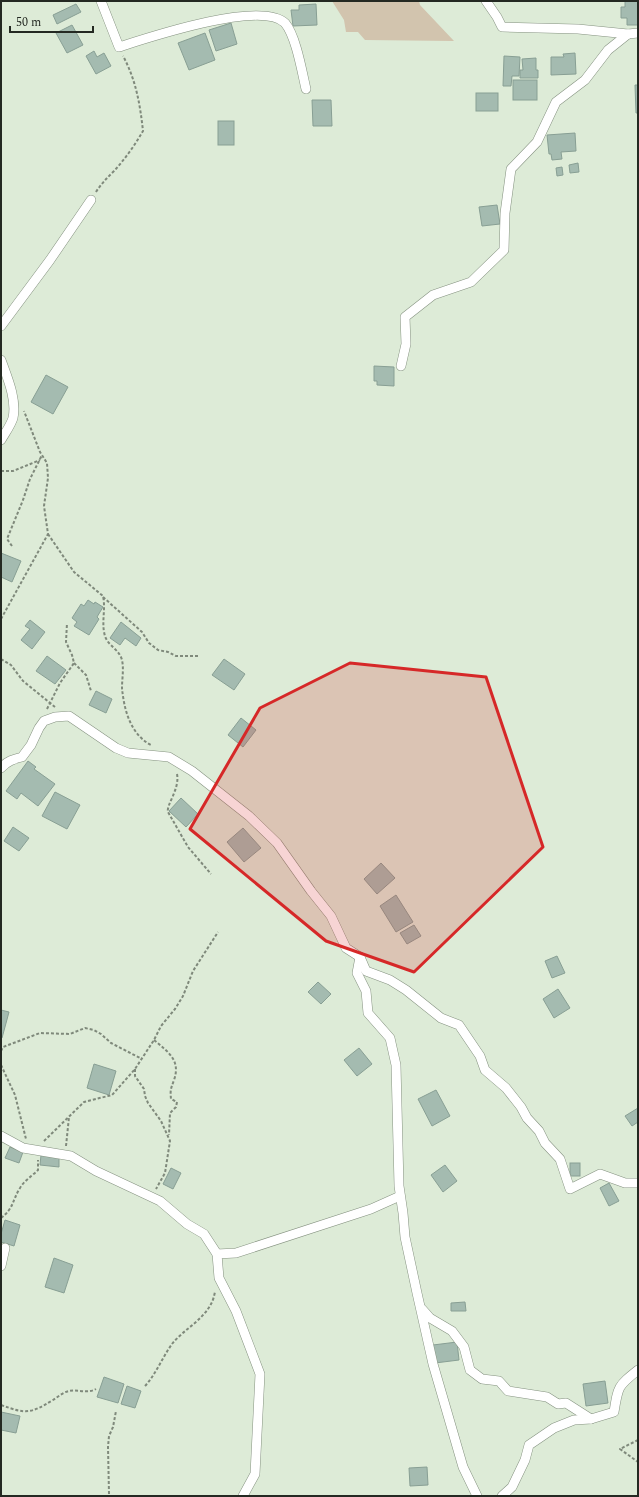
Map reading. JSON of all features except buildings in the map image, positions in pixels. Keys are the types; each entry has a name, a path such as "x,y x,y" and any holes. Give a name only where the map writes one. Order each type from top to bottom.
{"street":[{"path":"101,1 119,47 190,24 233,15 275,15 284,22 291,32 306,89"},
{"path":"486,1 497,16 502,27 578,29 628,34 638,32"},
{"path":"401,366 406,344 405,317 433,295 471,282 504,250 505,213 511,169 536,142 556,102 585,80 608,50 628,34"},
{"path":"1,326 50,260 91,200"},
{"path":"1,360 9,384 14,407 12,419 1,440"},
{"path":"1,768 4,764 22,757 31,745 39,728 46,720 55,717 69,716 116,748 128,753 169,757 192,770 249,816 277,843 311,891 331,916 346,948 360,957 366,971 390,980 430,1008 440,1018 459,1025 480,1056 485,1070 506,1088 521,1107 527,1118 539,1131 545,1143 560,1159 570,1189 600,1174 625,1183 638,1184"},
{"path":"360,957 357,973 366,991 368,1013 390,1038 396,1065 398,1163 405,1237 433,1364 463,1467 477,1496"},
{"path":"1,1136 23,1148 71,1156 96,1171 160,1201 187,1224 204,1234 217,1254 219,1278 236,1311 260,1374 255,1474 243,1496"},
{"path":"217,1254 244,1251 371,1209 400,1196"},
{"path":"1,1266 5,1248"},
{"path":"421,1308 430,1318 452,1331 464,1347 470,1370 482,1378 499,1381 508,1391 547,1397 558,1404 566,1403 591,1419"},
{"path":"502,1496 512,1487 525,1460 529,1445 554,1428 574,1420 591,1419 614,1412 618,1390 624,1381 638,1370"}],"path":[{"path":"91,200 101,184 115,170 138,141 143,131 140,102 129,68 119,47"},
{"path":"13,399 21,404 42,455 47,462 48,478 44,506 48,534 74,572 142,632 149,643 158,650 168,652 176,656 200,656"},
{"path":"12,546 7,538 30,479 42,455"},
{"path":"1,471 13,471 40,460"},
{"path":"1,619 48,534"},
{"path":"103,596 104,635 108,643 120,655 122,661 122,688 126,712 136,733 143,741 157,748 169,757"},
{"path":"67,623 66,642 74,662 86,675 91,691"},
{"path":"1,660 11,665 23,682 69,716"},
{"path":"46,720 46,714 50,702 74,662"},
{"path":"177,774 178,780 176,792 168,805 168,812 188,847 211,874"},
{"path":"34,1150 84,1102 112,1095 135,1069 154,1040 161,1026 175,1009 183,996 193,971 218,932"},
{"path":"1,1050 2,1046 40,1033 70,1034 85,1028 97,1032 111,1043 142,1059"},
{"path":"153,1198 158,1183 164,1173 170,1141 170,1114 176,1107 177,1102 172,1099 170,1090 177,1070 175,1061 167,1051 154,1040"},
{"path":"1,1065 15,1095 24,1132 34,1150 38,1170 20,1187 13,1200 10,1211 1,1218"},
{"path":"135,1069 135,1076 144,1089 148,1103 161,1121 169,1138"},
{"path":"63,1155 67,1140 69,1116"},
{"path":"146,1386 153,1378 157,1367 173,1343 212,1304 219,1278"},
{"path":"1,1405 26,1413 35,1410 62,1393 70,1391 92,1391 96,1389"},
{"path":"109,1494 107,1459 109,1436 113,1427 116,1411"},
{"path":"638,1440 620,1449 638,1462"}],"highlighted area":[{"path":"350,663 486,677 543,847 414,972 326,941 190,829 260,708"}],"shaded area":[{"path":"332,1 419,1 420,5 454,41 365,40 358,32 346,32 344,20"}]}
